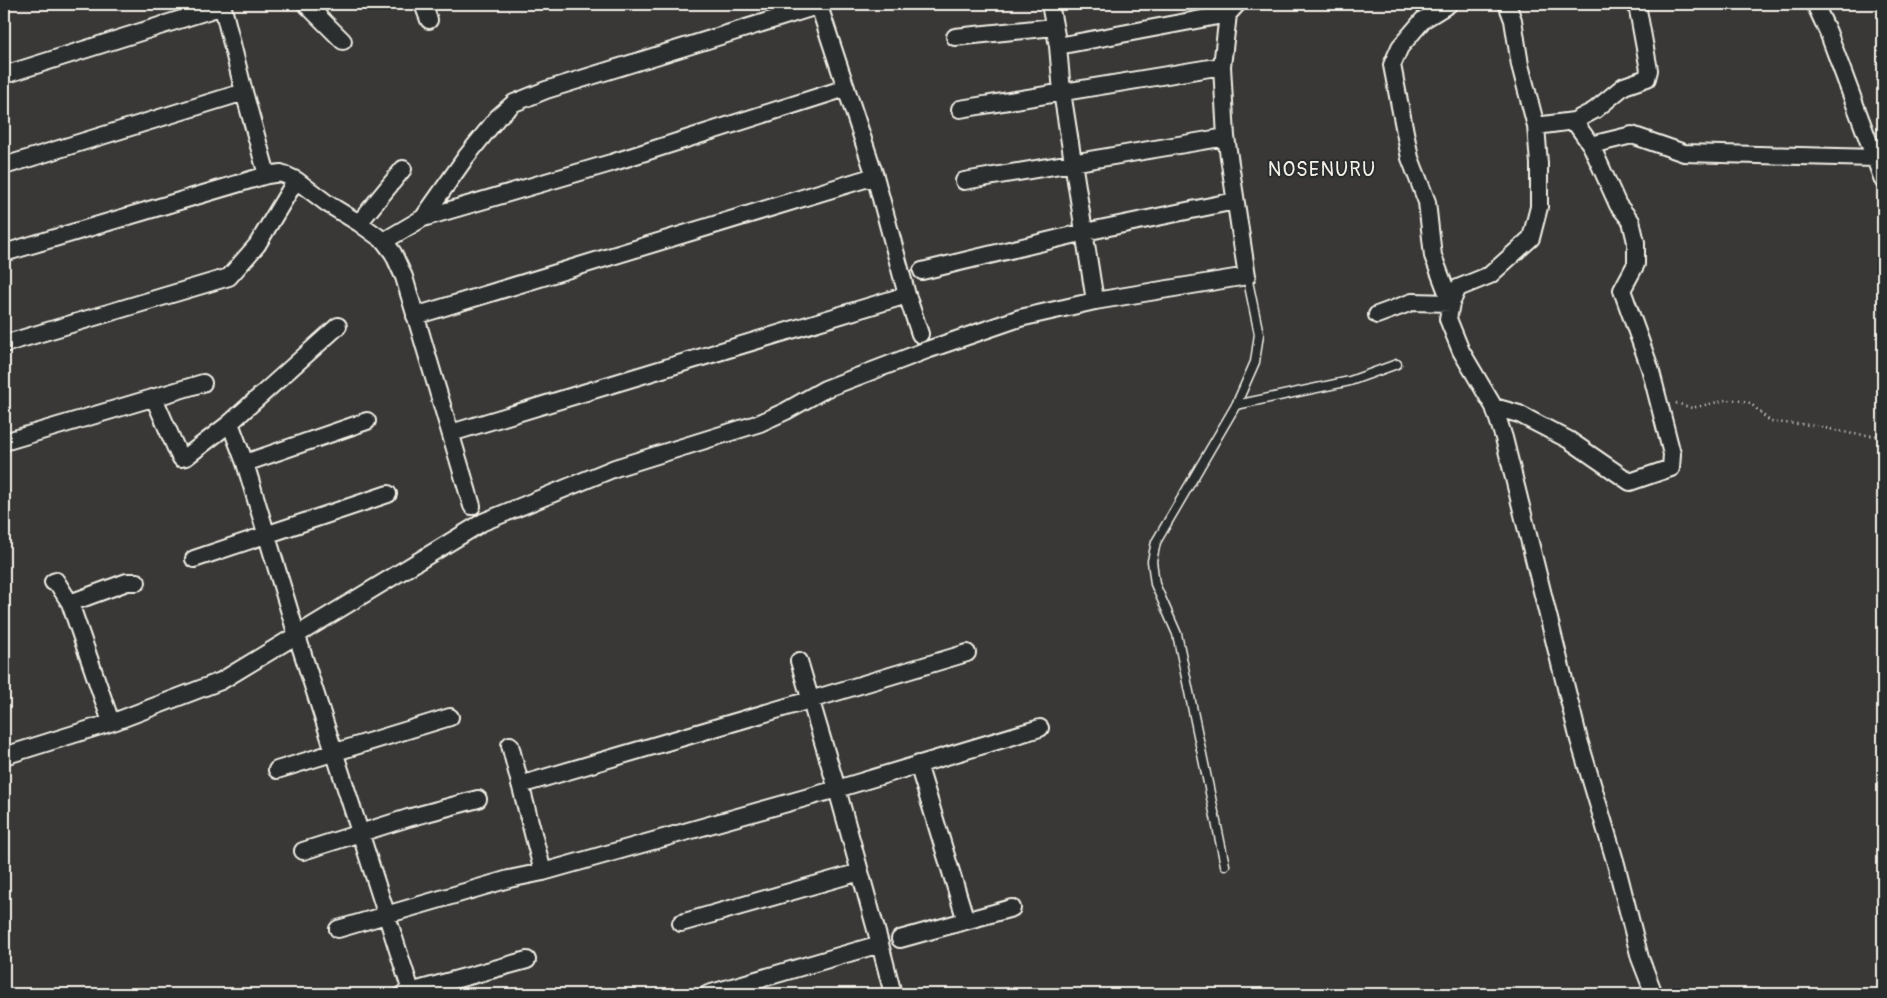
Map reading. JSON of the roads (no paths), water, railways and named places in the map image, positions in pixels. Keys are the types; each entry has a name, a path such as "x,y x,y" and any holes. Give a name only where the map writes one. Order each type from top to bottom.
{"street":[{"path":"306,4 344,41"},
{"path":"423,4 429,20"},
{"path":"1050,4 1058,46 1062,92 1095,301"},
{"path":"1449,4 1423,20 1400,47 1392,65 1410,158 1427,202 1433,256 1451,303"},
{"path":"1507,4 1513,20 1520,65 1536,126 1539,164 1539,207 1531,238 1490,275 1458,288 1451,303 1448,319 1461,350 1494,407 1504,438 1579,740 1616,864 1640,958 1654,994"},
{"path":"1536,126 1574,121 1595,110 1624,86 1648,78 1649,70 1638,10 1635,4"},
{"path":"1815,4 1828,32 1883,180"},
{"path":"4,75 223,5 266,175"},
{"path":"423,218 466,157 498,117 514,102 546,90 817,6 820,8 875,176 907,295 920,334"},
{"path":"4,756 111,722 221,681 483,522 615,468 760,423 824,389 927,350 1020,318 1095,301 1247,276 1226,137 1222,66 1232,9 1058,46"},
{"path":"955,37 1054,27"},
{"path":"960,109 1222,66"},
{"path":"384,241 423,218 611,164 846,88"},
{"path":"4,166 244,92"},
{"path":"1494,407 1519,414 1569,440 1630,482 1671,468 1672,454 1655,387 1622,290 1636,264 1636,242 1631,220 1618,205 1591,145 1574,121"},
{"path":"1591,145 1632,135 1684,152 1875,158"},
{"path":"964,181 1226,137"},
{"path":"359,223 403,169"},
{"path":"4,253 266,175 281,173 296,180 384,241 393,253 404,277 472,506"},
{"path":"415,316 875,176"},
{"path":"4,344 229,277 257,245 296,180"},
{"path":"922,271 1085,232 1235,201"},
{"path":"451,434 907,295"},
{"path":"1377,315 1412,302 1451,303"},
{"path":"154,398 181,458 186,457 230,423 338,326"},
{"path":"4,442 203,384"},
{"path":"245,462 367,421"},
{"path":"230,423 245,462 268,535 297,636 386,914 409,993 527,960"},
{"path":"194,559 388,494"},
{"path":"53,582 56,581 70,604 111,722"},
{"path":"70,604 127,582 137,582"},
{"path":"520,784 967,653"},
{"path":"799,661 837,789 893,994"},
{"path":"277,770 450,717"},
{"path":"338,929 509,879 542,872 837,789 1040,728"},
{"path":"510,744 542,872"},
{"path":"918,764 966,921"},
{"path":"302,851 478,799"},
{"path":"681,923 860,872"},
{"path":"900,939 1012,908"},
{"path":"708,994 880,944"}],"lane":[{"path":"1225,865 1177,634 1155,584 1152,561 1156,542 1236,405 1255,362 1259,334 1247,276"},
{"path":"1236,405 1350,382 1397,364"}],"district":[{"name":"NOSENURU","path":"1322,169"}]}
